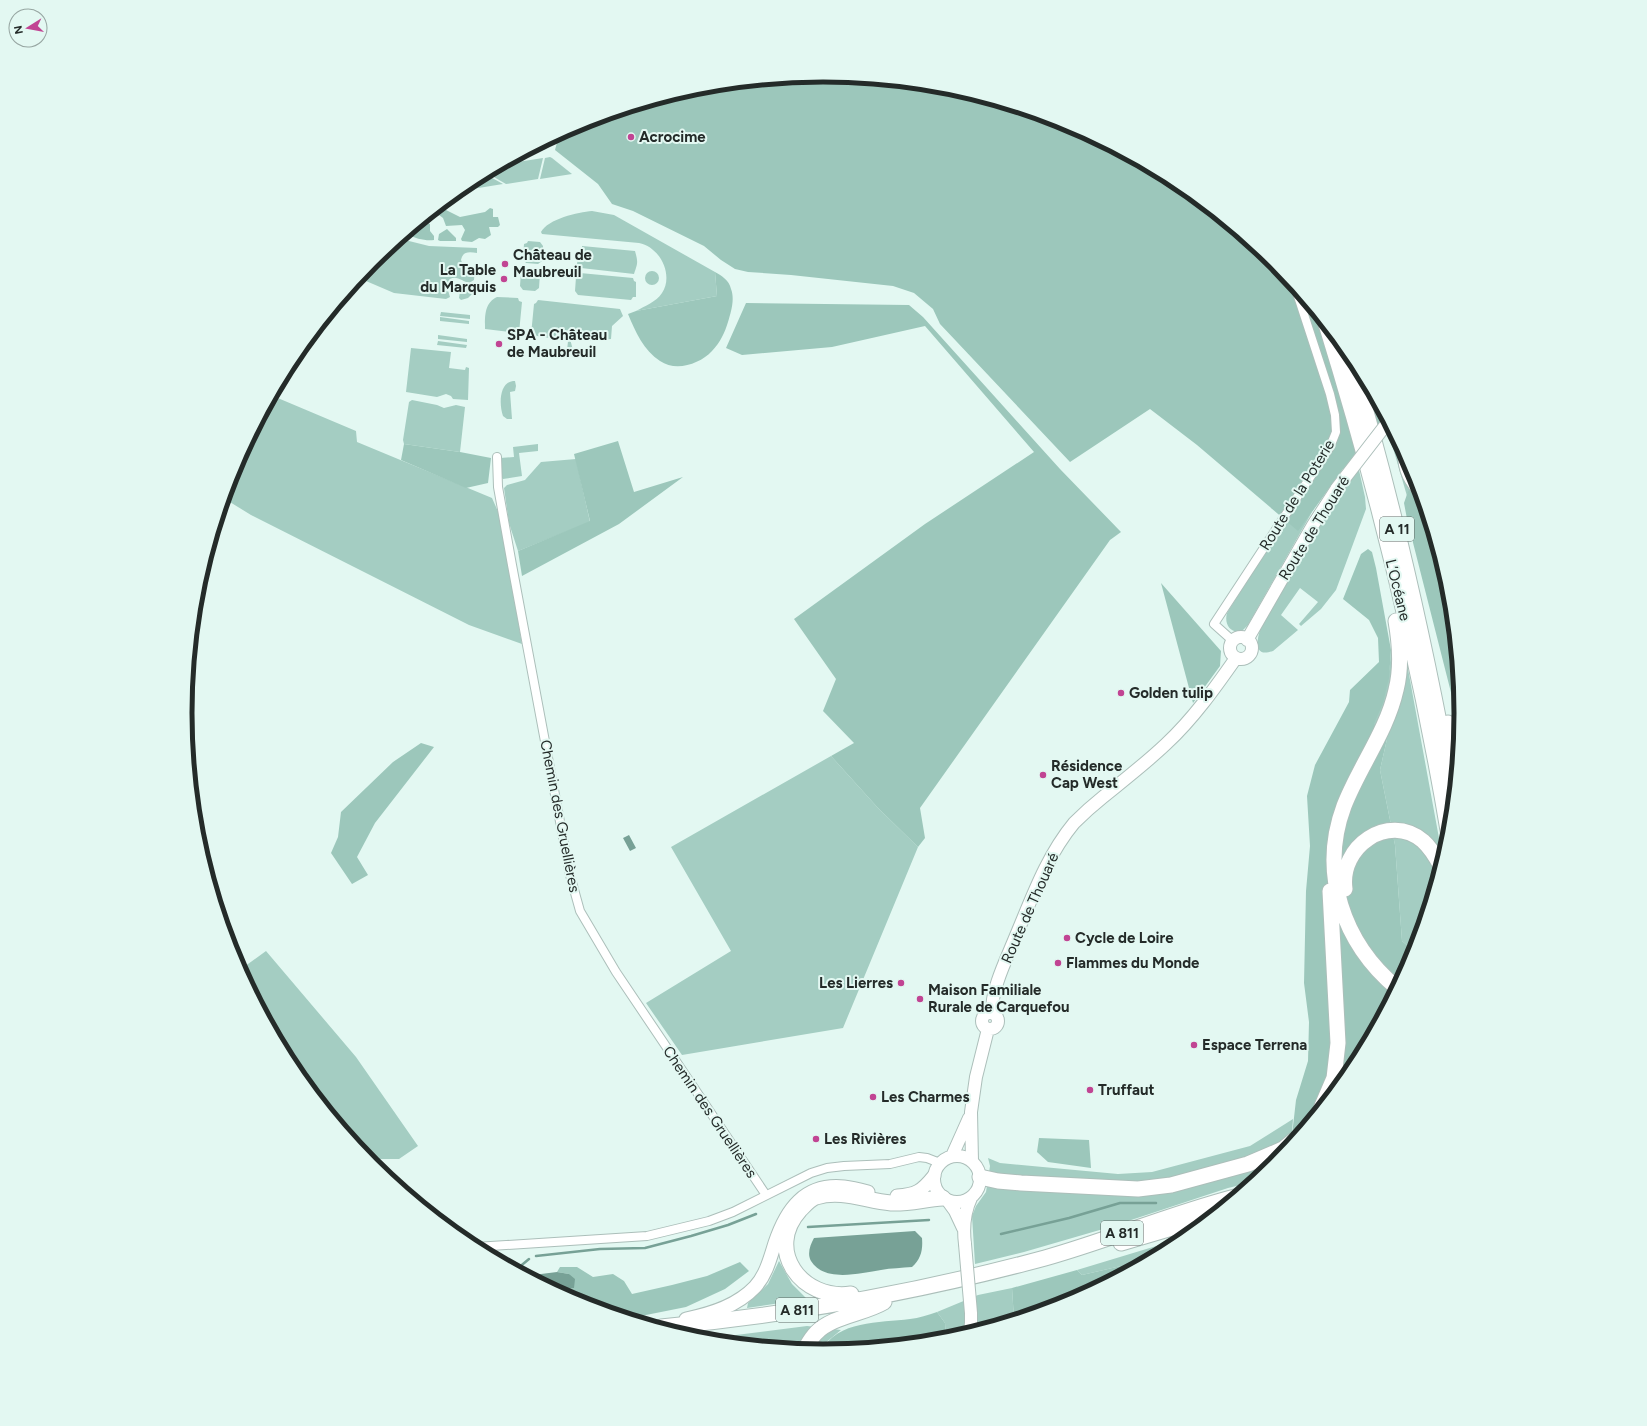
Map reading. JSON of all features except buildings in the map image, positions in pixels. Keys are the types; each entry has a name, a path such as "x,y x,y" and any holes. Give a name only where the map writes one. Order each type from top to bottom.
{"highway":[{"name":"L’Océane","path":"1330,337 1368,470 1392,567 1427,716 1445,816"},
{"name":"L’Océane","path":"1355,373 1388,492 1432,684 1450,782"},
{"path":"1392,567 1390,580 1400,647 1396,690 1390,712 1344,807 1336,839 1335,860 1336,881 1343,914 1354,938 1365,955 1392,984"},
{"path":"1432,684 1442,699 1453,738"},
{"path":"1329,1091 1334,1078 1338,1043 1329,879 1330,853 1338,813 1344,807"},
{"path":"1396,977 1374,955 1364,942 1353,920 1344,886 1344,877 1348,859 1356,848 1374,835 1387,831 1401,831 1422,840 1437,859"},
{"path":"980,1177 998,1181 1021,1183 1138,1189 1170,1185 1248,1164 1277,1152"},
{"path":"931,1285 923,1282 846,1295 819,1291 810,1287 801,1279 792,1267 787,1254 786,1241 788,1228 794,1217 804,1206 815,1198 832,1194 846,1194 891,1203 945,1199"},
{"name":"A 811","path":"674,1326 829,1305 931,1285 1016,1265 1083,1247 1177,1213 1225,1200"},
{"name":"A 811","path":"692,1330 766,1321 884,1302 1033,1268 1200,1219"},
{"path":"1178,1226 1189,1228"},
{"path":"809,1344 816,1333 832,1323 848,1316 875,1308 884,1302"}],"main road":[{"name":"Route de Thouaré","path":"1247,640 1313,525 1337,488 1385,426"},
{"path":"1240,638 1247,640 1251,645 1250,654 1245,658 1236,658 1230,650 1233,641 1240,638"},
{"name":"Route de Thouaré","path":"971,1112 976,1077 988,1029 994,1028 998,1024 997,1017 992,1013 992,998 1005,961 1039,882 1058,844 1075,822 1166,744 1180,730 1222,678 1236,658"},
{"path":"661,1322 706,1314 730,1305 748,1294 762,1277 769,1264 786,1217 797,1202 811,1192 836,1186 884,1195 912,1195 925,1187 934,1176 940,1163 952,1156 966,1127 971,1112"},
{"path":"971,1112 972,1161"},
{"path":"952,1156 966,1158 972,1161 979,1171 980,1177 979,1185 971,1198 963,1228 972,1325"},
{"path":"934,1176 936,1189 955,1211 963,1228"},
{"path":"945,1199 959,1202 971,1198"}],"street":[{"name":"Route de la Poterie","path":"1233,641 1214,624 1330,447 1336,432 1335,415 1330,394 1298,298"},
{"name":"Chemin des Gruellières","path":"497,457 498,486 512,565 570,875 580,911 616,972 766,1195"},
{"path":"1402,463 1405,475 1412,487"},
{"path":"487,1246 647,1236 709,1221 734,1212 811,1172 827,1168 890,1164 919,1157 927,1158 940,1163"}],"shaded area":[{"path":"782,83 865,83 906,87 947,94 1026,115 1103,147 1139,167 1174,188 1208,212 1240,239 1270,267 1298,297 1324,329 1348,362 1382,420 1341,471 1298,531 1197,445 1150,409 1070,462 940,324 933,309 914,293 893,286 748,272 735,269 704,246 633,211 612,204 598,184 555,150 557,141 621,115 700,94 741,87"},
{"path":"547,146 546,149 538,150"},
{"path":"550,157 572,174 540,179 545,158"},
{"path":"543,158 538,179 506,184 493,176 508,167 517,162"},
{"path":"491,177 503,184 471,189"},
{"path":"490,208 493,209 493,217 498,217 500,225 498,227 489,227 491,235 485,239 479,238 472,242 462,241 461,239 465,230 462,225 446,226 443,218 439,215 431,219 444,209 460,217 485,212"},
{"path":"592,211 614,215 715,272 717,296 636,311 657,299 665,286 666,270 659,256 653,250 639,243 542,234 541,232 550,223 564,217"},
{"path":"427,222 430,224 430,231 434,236 434,240 411,236"},
{"path":"447,229 456,238 456,241 438,240 439,234"},
{"path":"406,240 429,246 477,248 477,253 469,252 463,255 461,260 464,267 475,269 474,280 469,283 458,278 450,279 447,287 450,297 446,299 394,293 365,280"},
{"path":"528,241 540,242 543,246 542,261 538,264 526,263 523,259 524,244"},
{"path":"582,246 635,251 637,262 634,274 581,268 577,264 579,250"},
{"path":"525,268 537,270 540,273 539,288 535,291 523,290 520,286 521,272 524,271"},
{"path":"649,271 655,271 659,275 659,281 655,285 649,285 645,281 645,275"},
{"path":"715,272 729,283 733,297 725,330 715,348 701,360 688,365 673,366 654,357 637,334 628,314 636,311 717,296"},
{"path":"580,273 633,278 636,282 636,297 633,297 631,300 578,295 575,291 576,277 579,277"},
{"path":"469,287 472,288 473,293 468,298 461,300 459,298 460,291"},
{"path":"497,297 518,298 519,301 522,302 519,333 485,329 485,315 487,307"},
{"path":"538,300 620,309 623,316 612,326 611,339 590,341 587,334 570,339 573,350 567,351 568,341 531,335 534,304"},
{"path":"746,303 909,305 923,317 1060,469 1121,532 1110,540 920,808 925,838 918,847 878,808 831,756 854,743 823,711 836,679 794,619 925,524 1034,452 925,326 832,347 742,355 726,348"},
{"path":"441,312 470,315 470,319 440,316"},
{"path":"440,317 469,321 469,324 440,321"},
{"path":"438,335 467,339 467,342 438,339"},
{"path":"438,341 467,345 466,348 437,345"},
{"path":"411,348 451,352 449,368 465,370 466,367 469,368 468,400 453,399 451,396 446,394 437,397 406,392"},
{"path":"515,381 516,386 515,391 510,392 512,419 507,419 503,416 501,395 505,386"},
{"path":"277,398 356,431 357,442 492,498 500,516 522,644 469,625 251,515 229,502 258,434"},
{"path":"412,400 437,405 444,408 456,405 465,407 460,452 404,444 403,440 409,402"},
{"path":"1341,406 1359,470 1366,509 1336,590 1321,609 1301,626 1299,624 1318,602 1300,588 1281,615 1298,630 1273,651 1265,653 1260,651 1258,647 1258,636 1264,619 1266,619 1315,533 1346,486 1343,469 1312,512 1248,625 1242,631 1238,632 1231,630 1226,621 1227,613 1255,568"},
{"path":"1389,434 1411,484 1407,496"},
{"path":"618,441 634,492 683,477 619,524 522,576 518,551 590,521 574,454"},
{"path":"404,444 491,458 488,483 466,488 401,460"},
{"path":"538,444 538,451 519,453 522,476 503,479 501,477 500,458 514,457 513,447"},
{"path":"576,459 590,522 518,551 509,523 504,488 507,485 525,480 541,462"},
{"path":"1411,484 1421,510 1433,550 1442,590 1449,631 1453,672 1454,703 1407,519 1404,503"},
{"path":"1368,549 1372,552 1391,650 1389,678 1383,703 1374,724 1387,739 1380,770 1395,845 1402,941 1409,947 1389,992 1370,1029 1348,1064 1324,1097 1292,1135 1296,1100 1308,1061 1309,1022 1304,983 1306,891 1310,846 1307,796 1315,765 1349,702 1350,690 1379,662 1378,638 1369,620 1343,599 1361,554"},
{"path":"1161,583 1221,651 1220,666 1193,703"},
{"path":"1391,650 1408,669 1440,844 1433,876 1421,916 1409,947 1402,941 1395,845 1380,770 1387,739 1373,724 1381,705 1389,670"},
{"path":"421,743 434,747 375,823 357,857 368,875 352,884 331,853 338,837 341,812 393,762"},
{"path":"831,756 878,808 918,847 843,1028 682,1055 646,1003 731,951 671,847"},
{"path":"629,835 636,848 630,851 623,838"},
{"path":"266,951 356,1057 418,1146 399,1159 377,1159 349,1129 299,1064 277,1028 246,965"},
{"path":"1293,1119 1292,1136 1243,1184 1110,1227 1024,1252 975,1264 972,1216 976,1206 986,1192 990,1166 988,1158 1000,1163 1118,1174 1152,1172 1250,1146"},
{"path":"1039,1138 1089,1140 1091,1168 1048,1162 1037,1152"},
{"path":"915,1231 922,1238 922,1246 921,1254 912,1267 843,1275 834,1274 817,1268 811,1261 809,1255 814,1238"},
{"path":"1165,1243 1126,1266 1082,1275 1077,1270"},
{"path":"779,1261 792,1284 807,1299 747,1308 748,1303 768,1284"},
{"path":"740,1262 749,1271 725,1289 686,1307 640,1316 621,1311 567,1289 574,1288 569,1274 557,1272 560,1267 577,1267 593,1277 613,1274 624,1281 632,1294 707,1276"},
{"path":"1126,1266 1103,1279 1065,1296 1014,1314 1012,1288 1077,1270 1082,1275"},
{"path":"557,1272 569,1274 575,1279 574,1288 567,1289 536,1275"},
{"path":"1012,1288 1014,1314 946,1332 945,1323 937,1312 978,1295"},
{"path":"937,1312 945,1323 946,1332 906,1339 865,1343 826,1344 838,1333 848,1328 873,1323 913,1319"},
{"path":"807,1326 841,1330 824,1344 782,1343 733,1338 736,1335"}],"waterway":[{"path":"1001,1234 1069,1218 1120,1203 1156,1203"},
{"path":"536,1256 600,1249 645,1248 728,1225 756,1214"},
{"path":"808,1227 929,1220"},
{"path":"521,1266 529,1259"}],"place":[{"name":"Acrocime","path":"631,137"},
{"name":"Château de Maubreuil","path":"505,264"},
{"name":"La Table du Marquis","path":"504,279"},
{"name":"SPA - Château de Maubreuil","path":"499,344"},
{"name":"Golden tulip","path":"1121,693"},
{"name":"Résidence Cap West","path":"1043,775"},
{"name":"Cycle de Loire","path":"1067,938"},
{"name":"Flammes du Monde","path":"1058,963"},
{"name":"Les Lierres","path":"901,983"},
{"name":"Maison Familiale Rurale de Carquefou","path":"920,999"},
{"name":"Espace Terrena","path":"1194,1045"},
{"name":"Truffaut","path":"1090,1090"},
{"name":"Les Charmes","path":"873,1097"},
{"name":"Les Rivières","path":"816,1139"}]}
